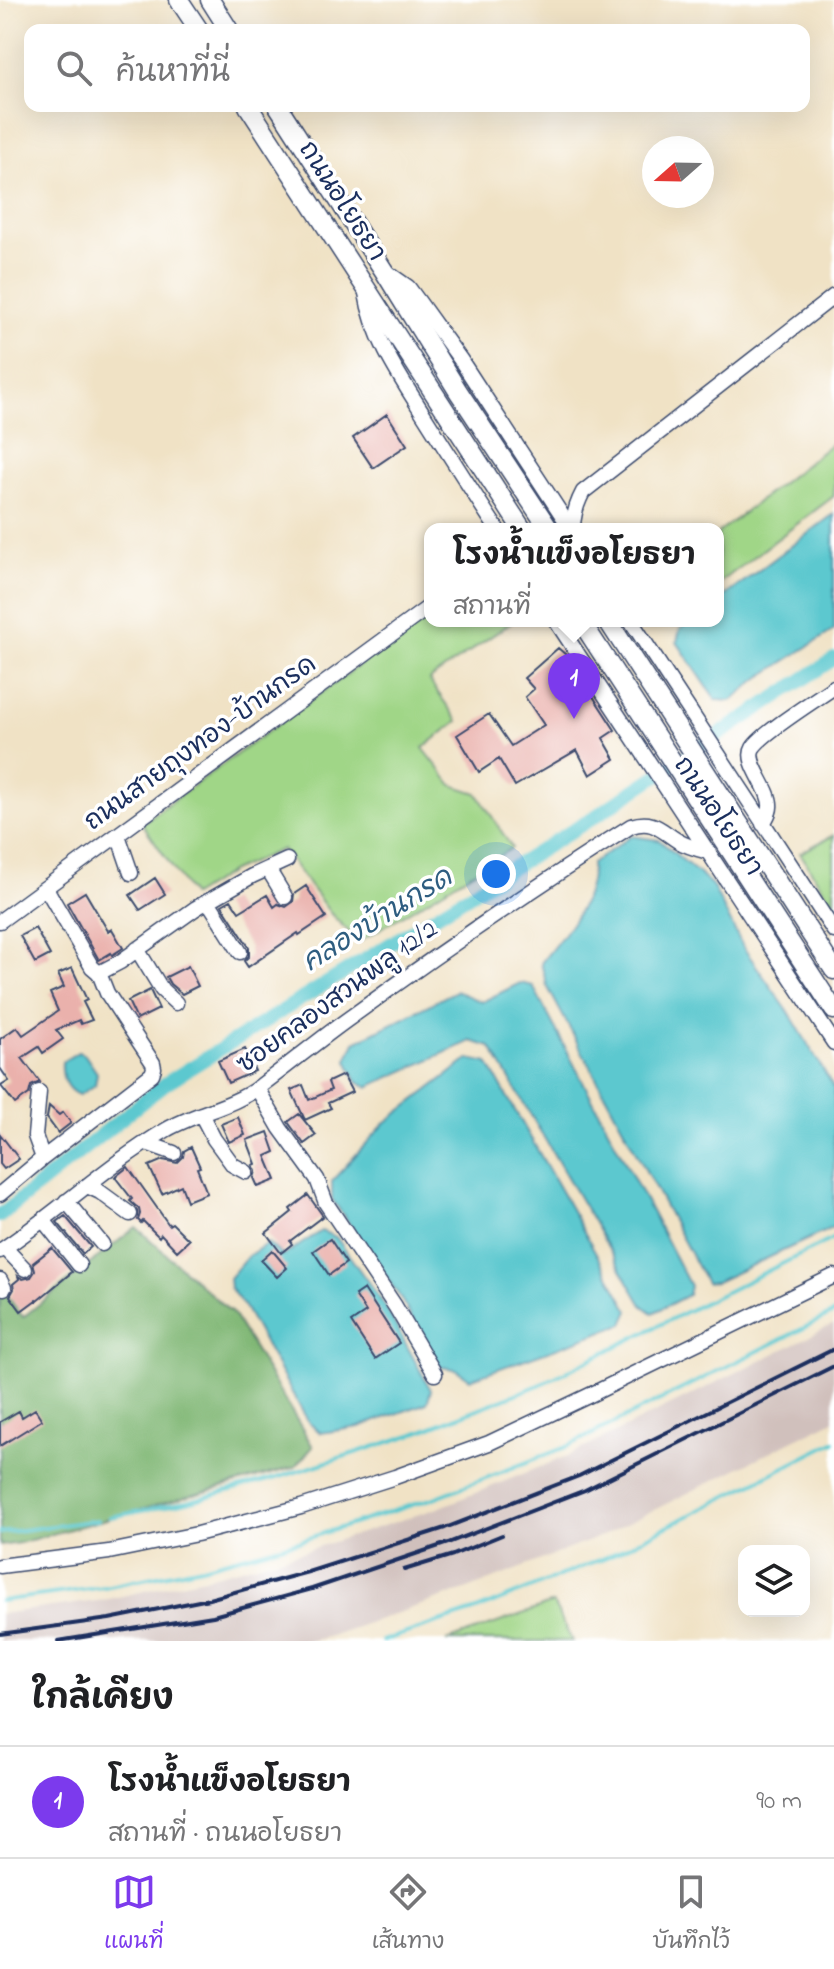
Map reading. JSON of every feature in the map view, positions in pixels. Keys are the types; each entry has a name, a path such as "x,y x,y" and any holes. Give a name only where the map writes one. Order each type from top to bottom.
{"main road":[{"path":"179,0 195,24"},
{"path":"210,0 225,24"},
{"name":"ถนนอโยธยา","path":"252,112 518,523"},
{"name":"ถนนอโยธยา","path":"282,112 545,523"},
{"name":"ถนนอโยธยา","path":"585,627 667,753 682,793 735,859 834,1010"},
{"name":"ถนนอโยธยา","path":"612,627 834,970"}],"street":[{"name":"ถนนอโยธยา","path":"384,271 408,287 460,359 568,523"},
{"name":"ถนนอโยธยา","path":"365,286 369,312 377,333 406,387 493,523"},
{"path":"573,523 576,505 583,492 834,296"},
{"path":"543,487 569,495 583,492"},
{"name":"ถนนสายถุงทอง-บ้านกรด","path":"0,921 424,610"},
{"name":"ถนนอโยธยา","path":"560,627 650,764 682,793 709,852 834,1043"},
{"name":"ถนนอโยธยา","path":"635,627 834,931"},
{"path":"763,824 771,803 751,756 753,748 834,687"},
{"name":"ซอยคลองสวนพลู 12/2","path":"2,1250 146,1143 168,1129 257,1088 453,944 631,826 655,824 679,842 709,852"},
{"path":"118,835 131,873"},
{"path":"99,973 208,901 287,860"},
{"path":"268,869 285,897"},
{"path":"0,1194 152,1074 154,1068 46,888"},
{"path":"208,901 240,952"},
{"path":"137,949 162,990 176,1003"},
{"path":"257,1088 280,1128 317,1179 326,1203 395,1306 435,1374"},
{"path":"39,1092 35,1136 43,1158"},
{"path":"201,1114 233,1165 246,1172"},
{"path":"146,1143 174,1153"},
{"path":"87,1186 130,1214"},
{"path":"66,1201 102,1244"},
{"path":"43,1220 79,1265"},
{"path":"2,1250 25,1269"},
{"path":"0,1566 109,1552 197,1534 395,1477 489,1443 834,1276"}],"shaded area":[{"path":"834,1324 834,1420 604,1535 468,1589 307,1641 0,1641 0,1614 104,1600 204,1578 302,1552 438,1508 570,1455"}],"green space":[{"path":"834,442 834,496 724,579 724,528"},
{"path":"424,618 424,627 504,627 429,680 458,721 423,748 452,785 477,793 512,848 359,942 331,914 282,849 232,871 192,896 142,823"},
{"path":"834,835 834,906 800,853"},
{"path":"136,1227 233,1314 313,1447 295,1467 0,1546 0,1286 23,1317"},
{"path":"553,1603 572,1641 447,1641"}],"water":[{"path":"834,514 834,630 759,678 731,701 716,700 677,642 683,627 724,627 724,596"},
{"path":"631,836 659,840 712,885 743,947 790,1014 834,1088 834,1227 716,1282 706,1283 547,986 541,963 582,905 588,892 591,864"},
{"path":"520,983 533,986 690,1286 688,1295 653,1313 642,1305 491,1047 471,1041 368,1087 357,1082 347,1060 355,1042 456,991 482,1002"},
{"path":"78,1052 85,1055 97,1073 95,1085 79,1095 67,1086 62,1067 62,1062"},
{"path":"469,1059 488,1063 629,1311 623,1324 470,1379 455,1369 440,1367 398,1294 332,1199 332,1181 386,1122"},
{"path":"321,1231 336,1237 385,1306 431,1390 427,1403 359,1427 321,1433 309,1423 243,1305 230,1288 229,1278 248,1256 268,1243 283,1256"}],"building":[{"path":"387,414 407,445 373,468 353,438"},
{"path":"558,648 566,655 615,730 603,738 615,759 590,775 577,750 515,786 499,759 479,772 457,735 489,714 511,746 544,725 525,697 534,689 524,678"},
{"path":"155,878 165,894 140,910 130,895"},
{"path":"306,886 326,917 248,967 244,961 249,956 249,947 222,905 231,900 239,912 267,895 274,907 278,904 286,907 293,902 294,894"},
{"path":"85,892 108,931 112,929 123,948 99,960 67,903"},
{"path":"35,928 50,955 35,963 20,936"},
{"path":"188,966 198,986 182,994 166,977"},
{"path":"72,968 87,1000 83,1002 92,1020 81,1024 79,1020 56,1030 63,1039 43,1053 39,1047 22,1058 40,1082 31,1086 29,1094 15,1104 1,1086 9,1081 0,1068 0,1039 17,1027 23,1035 58,1011 50,993 64,987 58,974"},
{"path":"150,990 159,1009 137,1020 128,1001"},
{"path":"245,1049 255,1071 228,1083 218,1061"},
{"path":"343,1075 352,1092 328,1103 331,1108 305,1120 291,1090 303,1085 309,1100 331,1090 328,1082"},
{"path":"49,1106 59,1115 63,1112 71,1123 58,1133 47,1118"},
{"path":"299,1114 316,1135 304,1144 288,1122"},
{"path":"238,1117 245,1135 229,1142 221,1124"},
{"path":"268,1132 275,1152 266,1156 276,1180 258,1187 254,1178 256,1171 253,1165 256,1164 247,1140"},
{"path":"0,1134 19,1159 4,1169 0,1164"},
{"path":"191,1147 207,1193 187,1201 181,1185 162,1194 149,1166 163,1160 177,1163 184,1151"},
{"path":"128,1167 169,1225 172,1223 189,1240 177,1251 161,1234 159,1237 138,1220 139,1209 115,1177"},
{"path":"308,1195 323,1216 290,1241 292,1244 281,1253 266,1233"},
{"path":"65,1216 91,1247 83,1254 57,1222"},
{"path":"330,1239 346,1263 329,1275 313,1251"},
{"path":"52,1248 72,1272 21,1311 10,1296 13,1284 19,1279 18,1276 23,1279 31,1277 35,1271 33,1263"},
{"path":"272,1250 287,1268 277,1277 261,1260"},
{"path":"364,1289 399,1343 375,1359 351,1322 366,1312 355,1295"},
{"path":"35,1409 42,1420 0,1446 0,1422 19,1411 22,1417"}],"waterway":[{"name":"คลองบ้านกรด","path":"0,1216 166,1083 591,819 834,659"},
{"path":"110,1517 187,1502 280,1477 411,1435 539,1385 834,1238"},
{"path":"0,1601 104,1587 202,1567 299,1541 434,1498 566,1447 834,1313"},
{"path":"382,1641 474,1611 609,1556 834,1442"},
{"path":"0,1533 98,1520"}],"railway":[{"path":"0,1634 109,1619 209,1599 308,1572 445,1528 579,1476 834,1349"},
{"path":"58,1641 213,1616 312,1589 448,1543 585,1490 834,1366"},
{"path":"404,1570 502,1535"}],"place":[{"name":"โรงน้ำแข็งอโยธยา","path":"574,719"}]}
